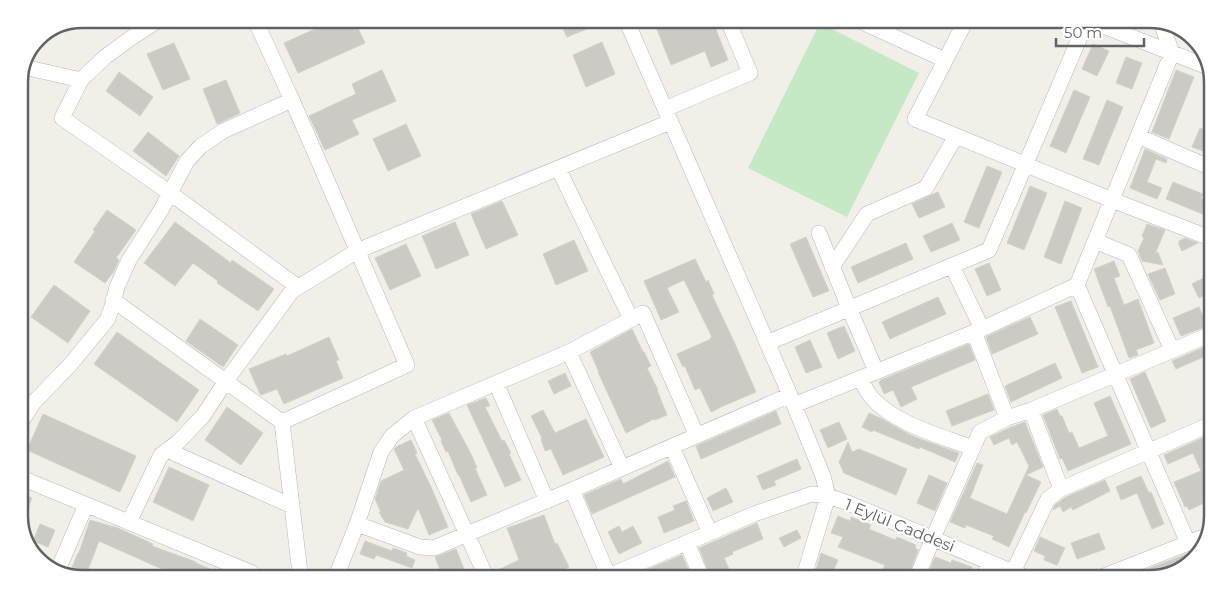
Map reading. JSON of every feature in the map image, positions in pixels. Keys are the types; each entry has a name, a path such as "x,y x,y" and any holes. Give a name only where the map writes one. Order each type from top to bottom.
{"street":[{"path":"146,28 104,57 81,80 62,118 170,193 298,287"},
{"path":"259,28 407,365 282,422"},
{"path":"630,28 792,400 823,476 828,496 806,570"},
{"path":"129,522 161,454 177,443 203,416 226,381 292,291 357,251 558,168 750,73 731,28"},
{"path":"875,28 945,60"},
{"path":"962,28 915,119 1203,235"},
{"path":"767,343 989,250 1084,28"},
{"path":"1109,28 1172,53 1200,61"},
{"path":"357,524 420,547 434,548 697,436 792,400 860,378 978,331 1077,285 1172,53 1164,29"},
{"path":"29,68 81,80"},
{"path":"28,411 69,366 107,320 117,287 129,260 161,210 187,161 201,146 223,131 292,100"},
{"path":"832,267 867,214 926,188 956,136"},
{"path":"1138,136 1203,165"},
{"path":"558,168 632,319"},
{"path":"819,233 876,371"},
{"path":"1095,241 1129,255 1172,350"},
{"path":"952,266 978,331 1007,418"},
{"path":"1077,285 1188,543"},
{"path":"113,300 282,422 300,570"},
{"path":"339,570 357,524 381,452 392,436 414,418 569,352 643,313 697,436"},
{"path":"920,570 980,432 1007,418 1031,410 1204,337"},
{"path":"569,352 622,468"},
{"path":"860,378 871,398 889,412 907,423 973,448"},
{"path":"496,383 546,501"},
{"path":"1031,410 1061,489"},
{"path":"414,418 483,570"},
{"path":"1022,570 1048,498 1061,489 1204,428"},
{"path":"672,447 710,533"},
{"path":"167,450 292,506"},
{"path":"28,481 243,570"},
{"path":"572,490 608,570"},
{"path":"622,570 754,514 812,494 828,496"},
{"name":"1 Eylül Caddesi","path":"828,496 1008,570"},
{"path":"60,565 86,505"},
{"path":"1119,570 1198,539"},
{"path":"687,542 699,570"},
{"path":"986,570 989,562"}],"green space":[{"path":"818,28 830,28 919,73 847,217 748,168"}],"building":[{"path":"317,28 358,28 365,43 298,73 284,43"},
{"path":"563,28 589,28 567,37"},
{"path":"657,28 715,28 728,60 711,67 705,51 671,65"},
{"path":"602,42 615,74 586,87 573,55"},
{"path":"174,43 190,79 163,90 147,54"},
{"path":"1093,44 1109,51 1097,76 1082,69"},
{"path":"1126,57 1142,63 1132,89 1116,83"},
{"path":"382,70 396,101 352,120 359,134 325,150 309,116 356,94 352,84"},
{"path":"1176,70 1194,77 1169,139 1152,132"},
{"path":"119,72 153,97 140,116 106,91"},
{"path":"226,80 240,113 217,124 203,89"},
{"path":"1074,90 1090,97 1066,153 1050,146"},
{"path":"1107,100 1123,107 1099,165 1083,159"},
{"path":"406,124 421,156 388,171 373,139"},
{"path":"1200,128 1203,129 1203,151 1192,147"},
{"path":"148,132 179,156 166,176 133,151"},
{"path":"1145,149 1167,159 1166,163 1156,159 1147,182 1162,188 1157,199 1130,188"},
{"path":"987,166 1002,172 979,228 964,222"},
{"path":"1173,182 1203,194 1201,198 1203,199 1203,214 1166,199"},
{"path":"1030,186 1047,193 1024,250 1007,243"},
{"path":"938,192 945,207 919,218 912,204"},
{"path":"502,201 518,235 486,249 471,214"},
{"path":"1065,201 1082,208 1061,264 1044,257"},
{"path":"107,210 136,230 116,258 119,260 105,283 74,262"},
{"path":"175,222 231,263 232,260 274,289 258,311 217,283 218,281 193,263 175,286 144,263"},
{"path":"455,222 469,255 436,269 422,236"},
{"path":"952,223 960,240 931,252 923,236"},
{"path":"1147,224 1165,230 1155,254 1158,252 1163,265 1142,261 1138,251 1144,238 1142,236"},
{"path":"806,237 829,291 813,297 790,244"},
{"path":"1185,238 1198,243 1182,251 1179,241"},
{"path":"574,240 588,271 556,285 543,254"},
{"path":"906,243 913,259 858,283 851,267"},
{"path":"406,244 421,276 390,290 375,258"},
{"path":"695,259 706,282 708,280 714,294 712,295 756,392 711,412 700,388 695,390 685,366 683,367 677,354 712,337 684,280 667,288 679,312 661,320 644,281"},
{"path":"1114,261 1120,276 1114,278 1124,305 1138,299 1154,343 1136,350 1138,355 1129,358 1094,269"},
{"path":"989,263 1001,290 987,296 975,269"},
{"path":"1165,268 1175,294 1160,300 1148,274"},
{"path":"1203,278 1203,296 1199,298 1192,284"},
{"path":"54,285 90,311 68,343 31,317"},
{"path":"938,297 946,314 890,339 882,322"},
{"path":"1071,301 1098,367 1082,373 1055,307"},
{"path":"1199,307 1204,318 1204,327 1181,336 1173,318"},
{"path":"1030,317 1038,334 992,354 986,337"},
{"path":"200,319 238,345 223,367 186,341"},
{"path":"844,326 855,351 838,359 827,333"},
{"path":"632,329 651,366 647,368 658,390 667,415 654,419 626,433 590,352"},
{"path":"117,332 199,390 177,422 94,364"},
{"path":"329,337 339,360 336,361 343,378 284,404 277,389 260,394 249,369 286,354 287,356"},
{"path":"810,340 822,367 806,373 795,347"},
{"path":"969,344 975,360 911,387 917,399 901,407 893,390 884,394 879,382 881,380"},
{"path":"1204,347 1204,357 1176,369 1172,361"},
{"path":"1055,363 1062,378 1011,402 1005,386"},
{"path":"1145,372 1166,421 1151,428 1130,379"},
{"path":"565,373 571,386 554,394 548,381"},
{"path":"988,394 994,410 952,426 946,411"},
{"path":"1110,396 1131,444 1068,471 1062,458 1060,459 1043,415 1057,409 1069,433 1072,432 1079,448 1108,436 1094,403"},
{"path":"486,398 490,406 485,407 502,441 504,440 511,453 509,454 521,480 505,487 467,405"},
{"path":"227,407 263,433 241,465 205,440"},
{"path":"543,410 555,433 586,419 604,457 563,475 551,449 545,451 542,438 531,416"},
{"path":"776,411 781,424 701,459 696,446"},
{"path":"449,413 472,456 477,468 475,468 487,495 471,502 432,420"},
{"path":"869,413 915,437 959,453 955,462 920,447 919,449 862,427"},
{"path":"43,414 136,456 120,492 28,450"},
{"path":"839,422 847,439 828,448 820,430"},
{"path":"1025,422 1043,467 1026,475 1041,482 1009,547 992,539 994,536 966,525 965,528 950,522 977,463 983,465 970,498 1007,514 1029,466 1017,442 1012,445 1009,438 994,445 990,437"},
{"path":"1204,437 1204,503 1189,510 1187,506 1185,507 1174,482 1201,471 1193,453 1168,464 1164,455"},
{"path":"411,440 417,453 415,454 448,527 429,535 418,508 408,529 385,522 379,512 381,512 375,499 381,481 404,470 394,449"},
{"path":"848,442 852,452 859,449 907,469 896,495 844,473 839,462"},
{"path":"797,459 801,469 774,481 776,485 763,490 757,476"},
{"path":"668,461 675,477 592,514 584,495 621,479 623,484"},
{"path":"169,467 209,485 193,521 153,502"},
{"path":"929,475 947,483 935,511 917,503"},
{"path":"1141,476 1149,493 1151,492 1164,524 1152,529 1137,493 1121,500 1116,487"},
{"path":"1105,480 1110,491 1073,510 1071,507 1063,512 1060,506 1053,510 1055,505 1066,497"},
{"path":"726,488 733,502 713,511 707,498"},
{"path":"28,496 32,498 28,508"},
{"path":"686,501 694,521 664,533 658,517 675,510 673,506"},
{"path":"544,515 555,544 557,543 569,567 563,570 498,570 519,560 507,528"},
{"path":"838,516 850,521 851,517 871,525 869,529 895,540 897,537 916,545 915,548 918,550 911,570 885,570 883,569 885,565 838,547 843,537 831,533"},
{"path":"90,520 118,528 153,544 152,546 212,570 165,570 99,541 88,570 72,568"},
{"path":"757,523 763,539 732,552 733,554 724,558 729,570 708,570 699,548"},
{"path":"40,524 55,530 48,547 34,540"},
{"path":"619,526 622,532 633,526 642,543 619,554 608,532"},
{"path":"797,530 801,538 784,547 779,538"},
{"path":"1099,533 1105,549 1077,559 1071,543"},
{"path":"1040,537 1065,548 1057,565 1044,560 1045,556 1034,551"},
{"path":"365,541 392,551 393,548 407,553 406,556 415,560 412,568 376,555 374,559 360,554"},
{"path":"456,549 464,570 440,570 435,557"},
{"path":"821,553 838,560 834,570 816,570"},
{"path":"1187,554 1167,567 1145,570"},
{"path":"682,555 688,570 646,570"},
{"path":"935,557 951,563 952,560 972,567 971,570 930,570"}]}
